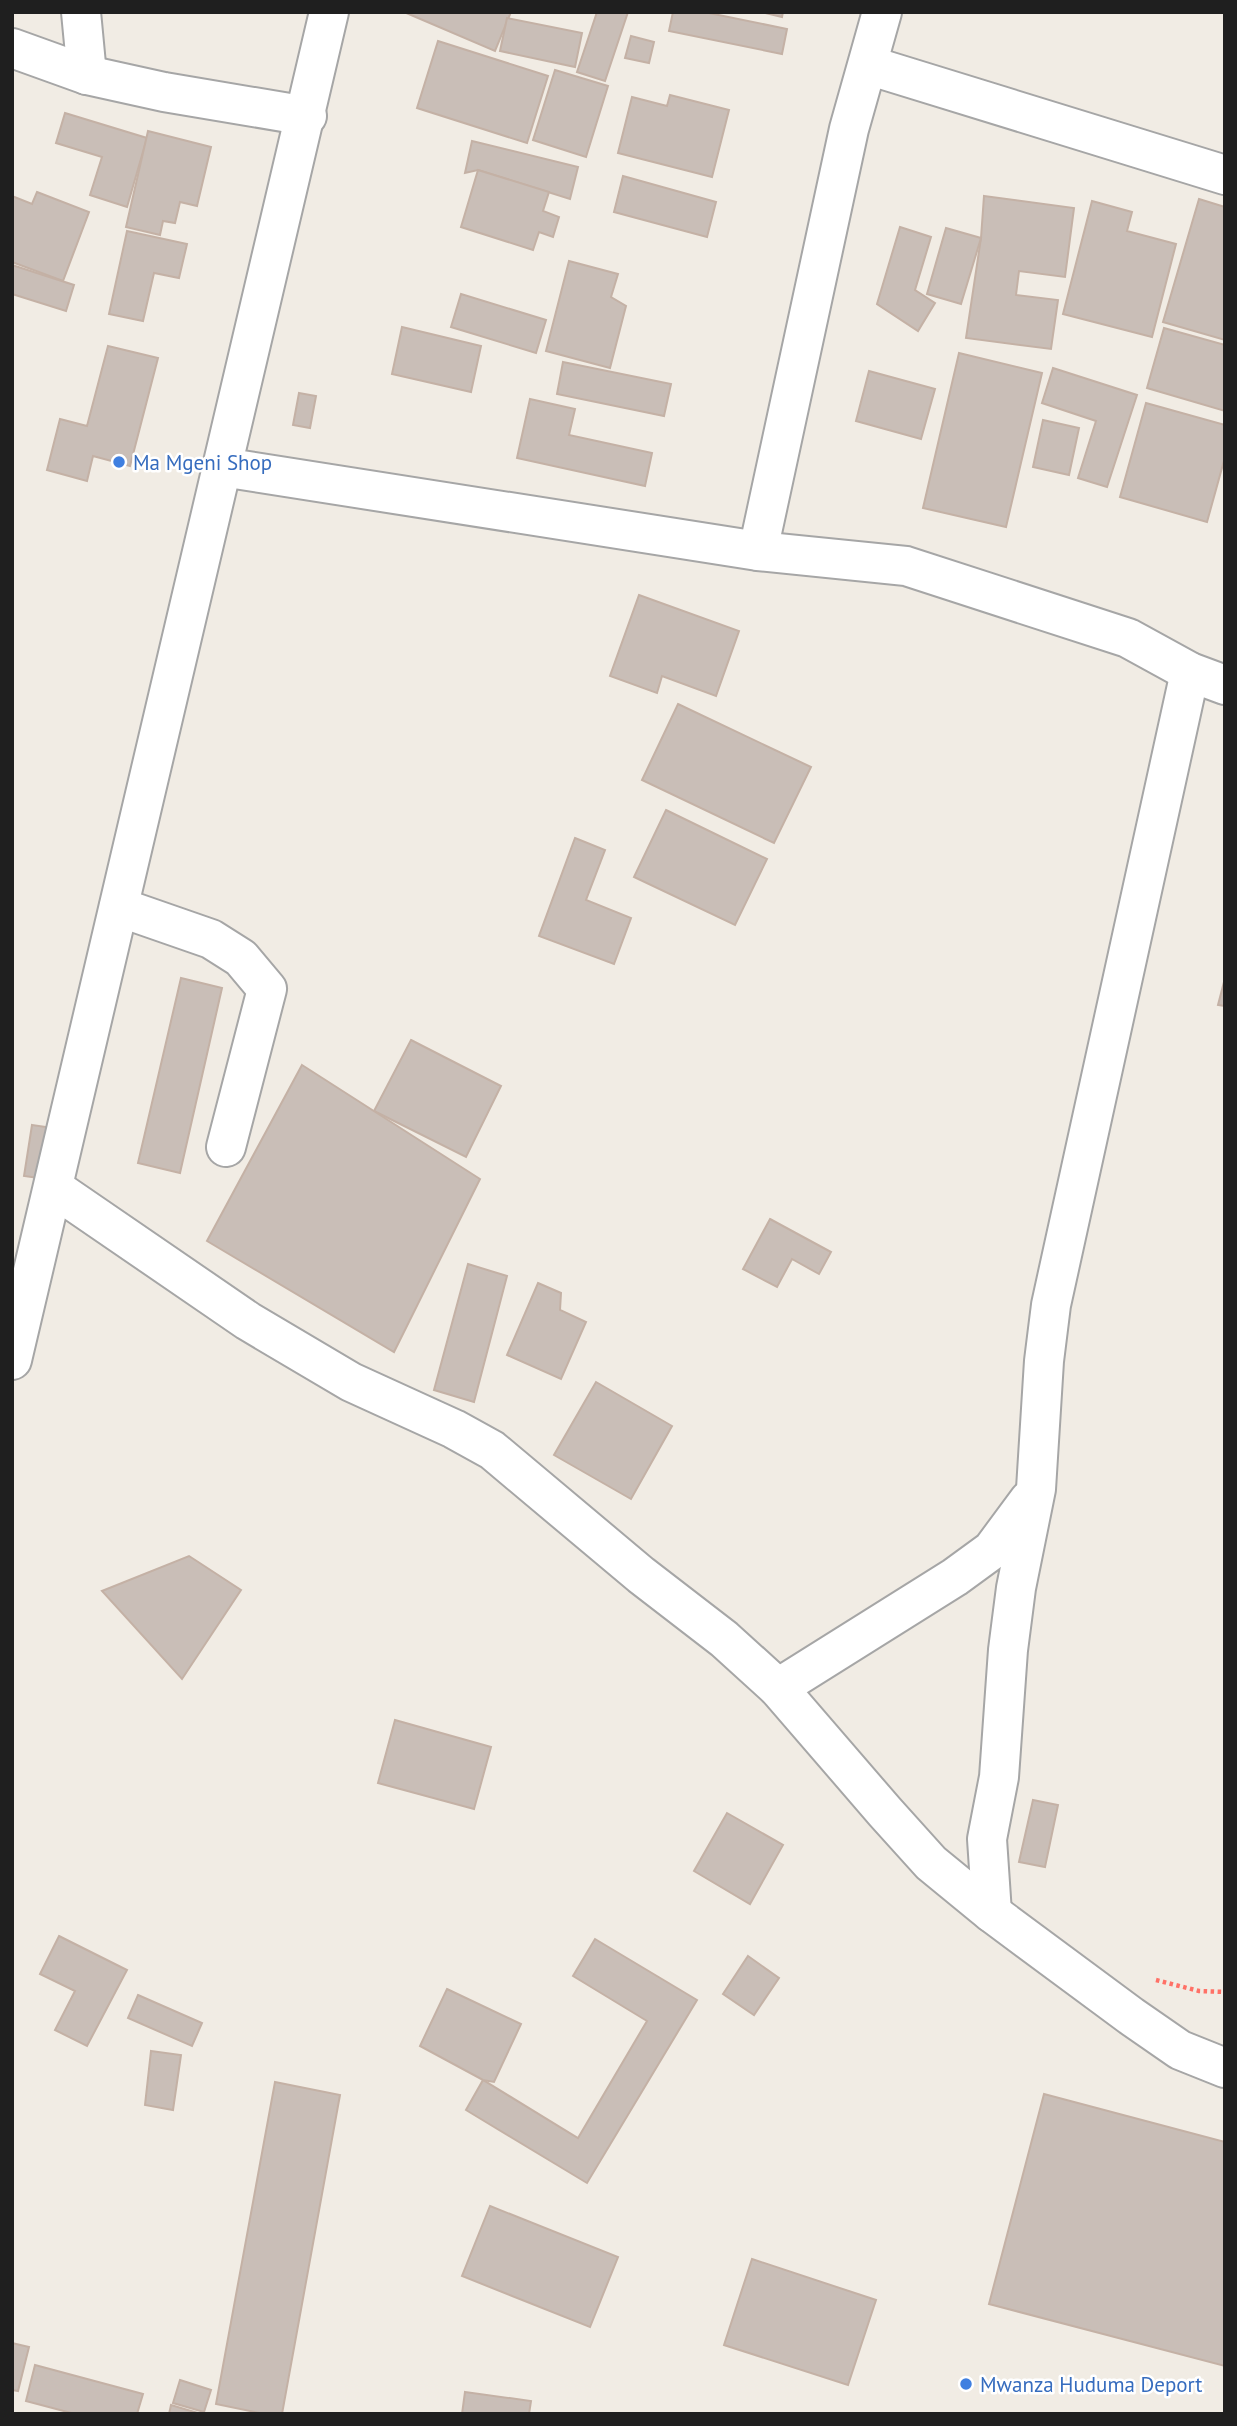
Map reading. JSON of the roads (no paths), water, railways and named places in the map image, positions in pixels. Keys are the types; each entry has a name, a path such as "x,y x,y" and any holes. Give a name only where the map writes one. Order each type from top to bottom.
{"street":[{"path":"81,12 86,75"},
{"path":"12,1360 330,12"},
{"path":"758,551 849,129 882,12"},
{"path":"12,48 86,75 164,92 307,116"},
{"path":"868,65 1225,175"},
{"path":"222,467 758,551 906,566 1128,638 1208,679 1051,1305 1044,1361 1036,1489 1016,1588 1008,1650 999,1777 987,1839 992,1913"},
{"path":"119,907 211,939 241,958 267,989 226,1147"},
{"path":"54,1188 248,1321 339,1376 454,1429 492,1450 641,1575 724,1639 778,1688 931,1863 992,1913 1131,2016 1180,2050 1225,2068"},
{"path":"778,1688 955,1577 992,1550 1011,1528 1036,1489"}],"place":[{"name":"Ma Mgeni Shop","path":"119,462"},
{"name":"Mwanza Huduma Deport","path":"966,2384"}]}
